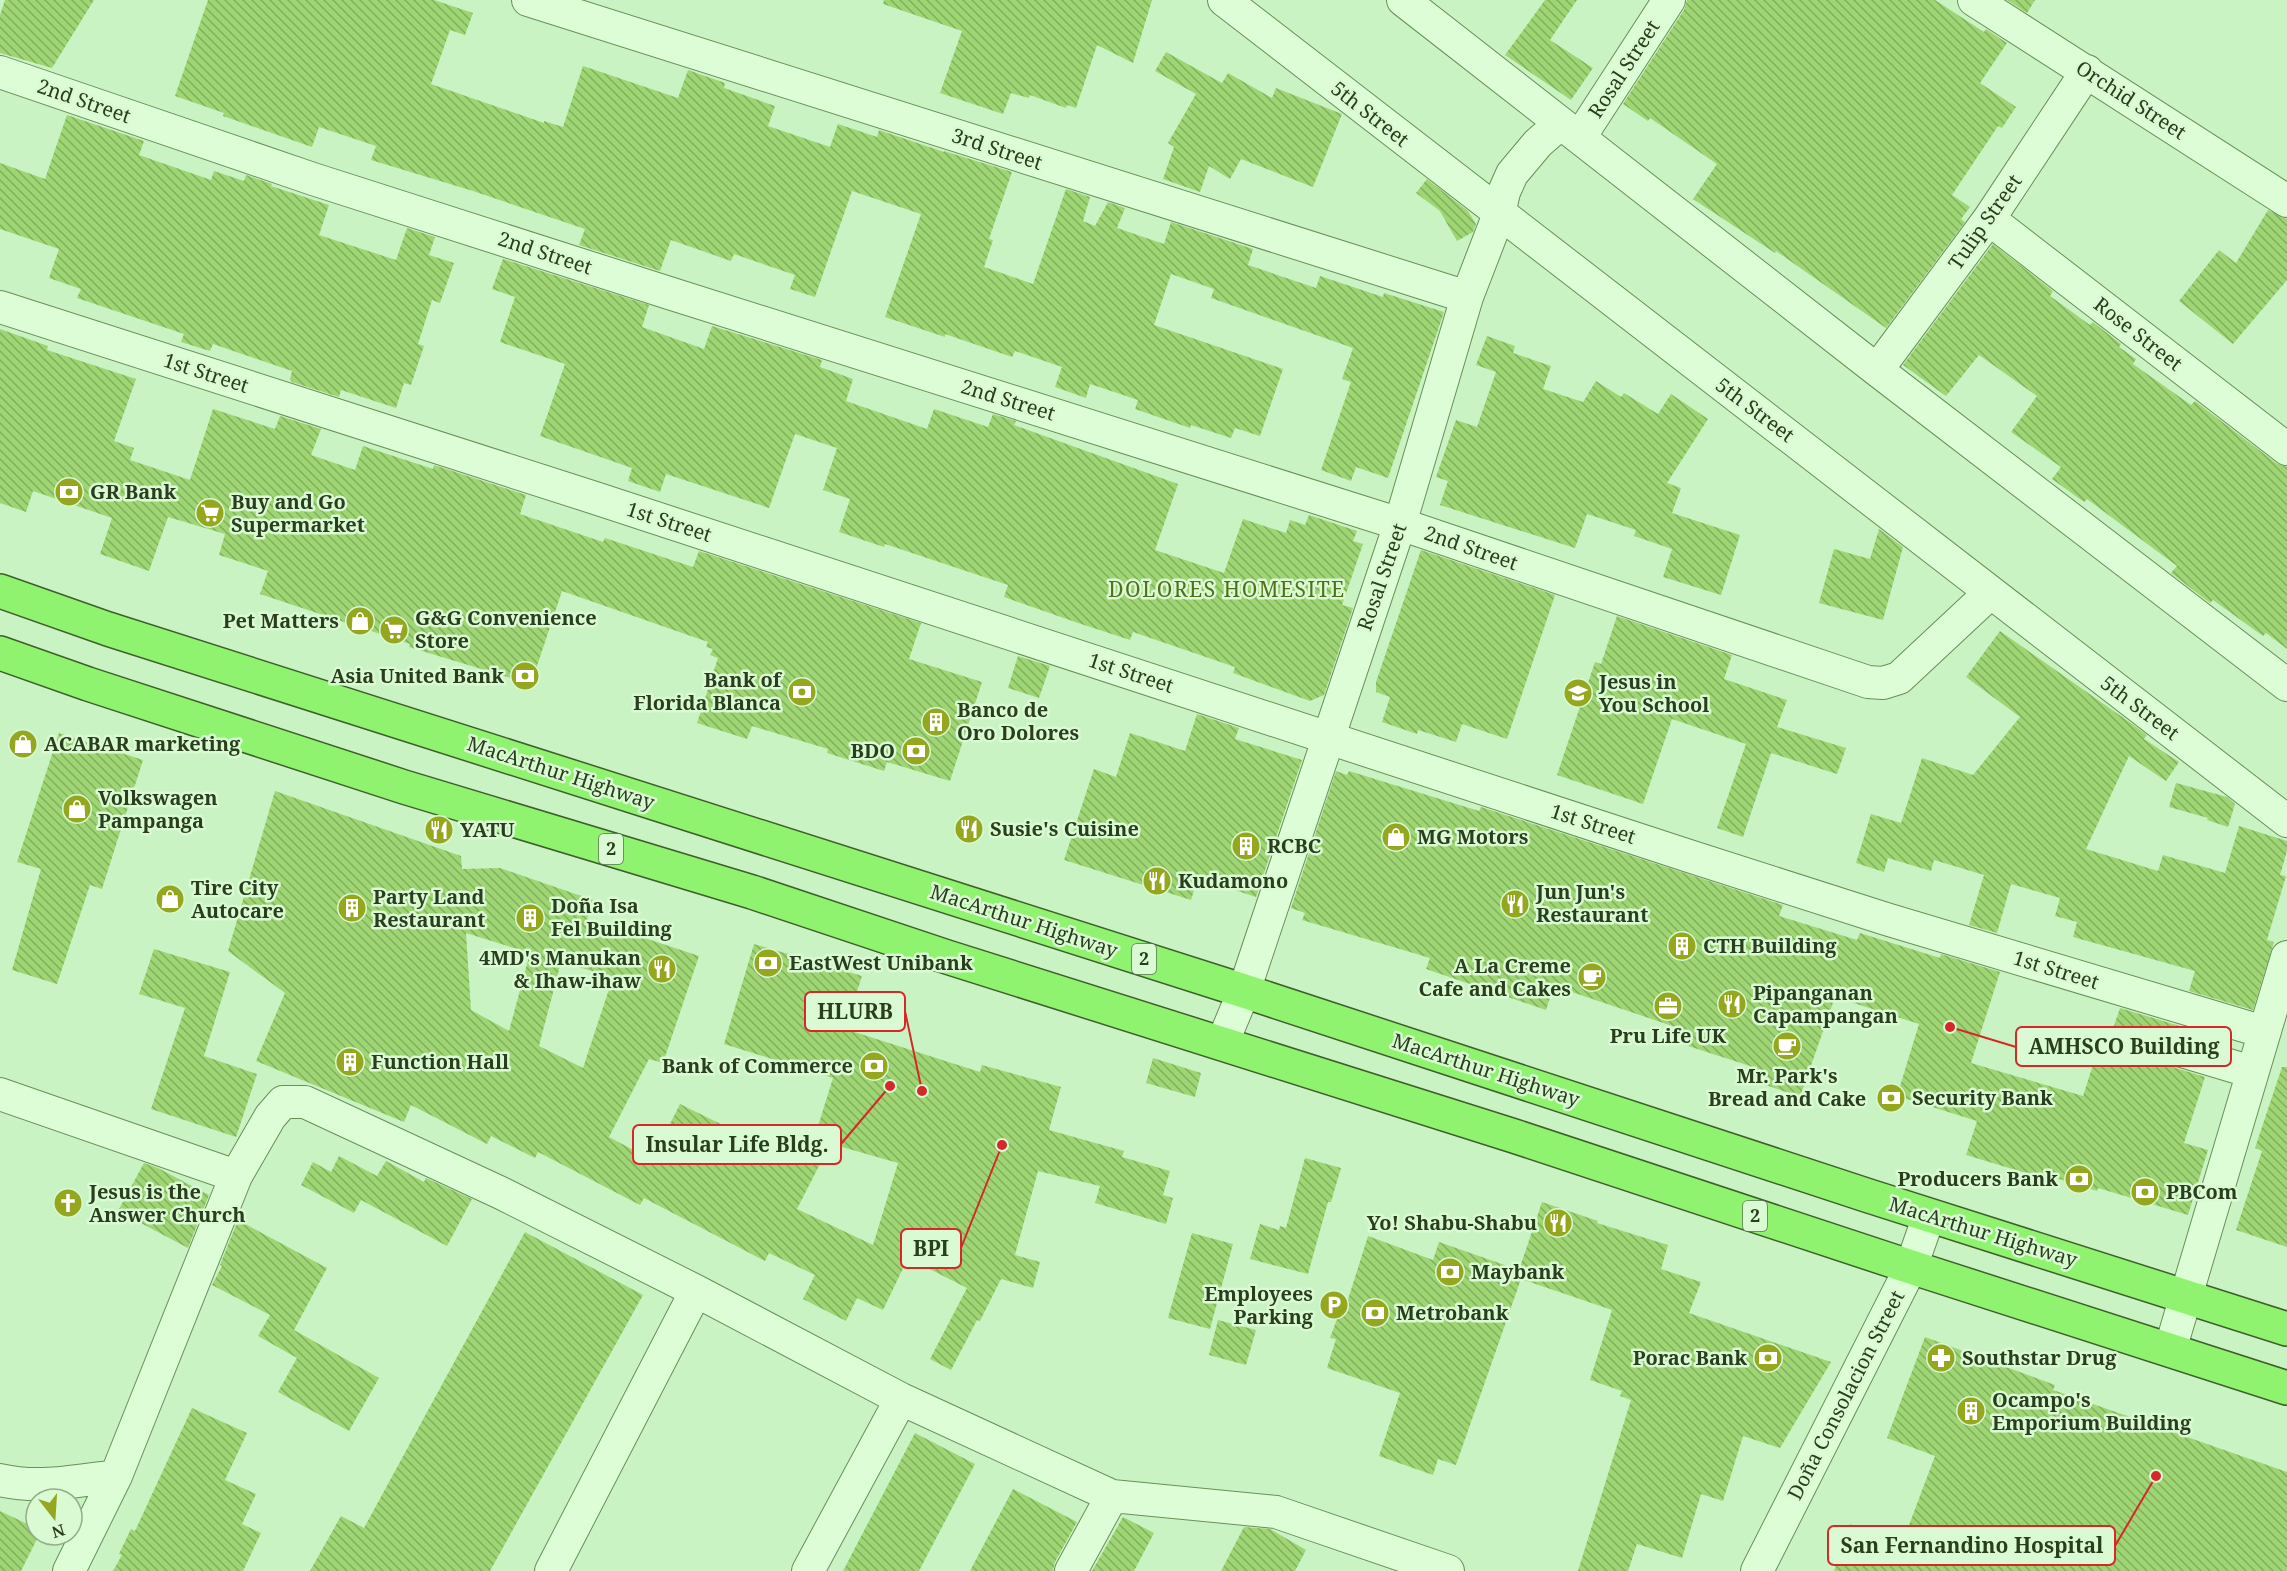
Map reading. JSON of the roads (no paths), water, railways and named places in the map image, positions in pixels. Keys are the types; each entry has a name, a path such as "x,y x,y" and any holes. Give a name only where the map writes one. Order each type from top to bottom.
{"highway":[{"name":"MacArthur Highway","path":"0,591 108,629 1244,991 1929,1216 2287,1329"},
{"name":"2","path":"0,653 382,780 752,892 2287,1388"}],"street":[{"name":"3rd Street","path":"528,0 1467,297"},
{"name":"5th Street","path":"1224,0 2287,821"},
{"path":"1402,0 1877,370 2287,685"},
{"name":"Rosal Street","path":"1222,1044 1244,991 1400,524 1467,297 1499,214 1504,192 1512,174 1538,143 1570,131 1669,0"},
{"name":"Orchid Street","path":"1974,0 2287,201"},
{"name":"Tulip Street","path":"1877,370 1989,219 2087,71"},
{"name":"2nd Street","path":"0,72 347,189 1400,524 1868,682 1883,683 1899,678 1990,593"},
{"name":"Rose Street","path":"1989,219 2287,449"},
{"name":"1st Street","path":"0,307 1886,919 2264,1032"},
{"path":"2170,1350 2188,1296 2287,957"},
{"path":"2165,1046 2252,1072"},
{"path":"0,1094 236,1176"},
{"path":"69,1571 116,1476 236,1176 270,1117 283,1102 305,1102 501,1194 696,1291 901,1399 1112,1496 1276,1512 1388,1562 1448,1571"},
{"name":"Doña Consolacion Street","path":"1757,1571 1911,1267 1929,1216"},
{"path":"551,1571 696,1291"},
{"path":"808,1571 901,1399"},
{"path":"0,1480 20,1485 46,1485 116,1476"},
{"path":"1071,1571 1112,1496"}],"place":[{"name":"GR Bank","path":"69,492"},
{"name":"Buy and Go Supermarket","path":"210,513"},
{"name":"Pet Matters","path":"360,621"},
{"name":"G&G Convenience Store","path":"394,630"},
{"name":"Asia United Bank","path":"525,676"},
{"name":"Bank of Florida Blanca","path":"802,692"},
{"name":"Jesus in You School","path":"1578,693"},
{"name":"Banco de Oro Dolores","path":"936,722"},
{"name":"ACABAR marketing","path":"23,744"},
{"name":"BDO","path":"916,751"},
{"name":"Volkswagen Pampanga","path":"77,809"},
{"name":"Susie's Cuisine","path":"969,829"},
{"name":"YATU","path":"439,830"},
{"name":"MG Motors","path":"1396,837"},
{"name":"RCBC","path":"1246,846"},
{"name":"Kudamono","path":"1157,881"},
{"name":"Tire City Autocare","path":"170,899"},
{"name":"Jun Jun's Restaurant","path":"1515,904"},
{"name":"Party Land Restaurant","path":"352,908"},
{"name":"Doña Isa Fel Building","path":"530,918"},
{"name":"CTH Building","path":"1682,946"},
{"name":"EastWest Unibank","path":"768,963"},
{"name":"4MD's Manukan & Ihaw-ihaw","path":"662,969"},
{"name":"A La Creme Cafe and Cakes","path":"1592,977"},
{"name":"Pipanganan Capampangan","path":"1732,1004"},
{"name":"Pru Life UK","path":"1668,1006"},
{"name":"AMHSCO Building","path":"1950,1027"},
{"name":"Mr. Park's Bread and Cake","path":"1787,1046"},
{"name":"Function Hall","path":"350,1062"},
{"name":"Bank of Commerce","path":"874,1066"},
{"name":"Insular Life Bldg.","path":"890,1086"},
{"name":"HLURB","path":"922,1091"},
{"name":"Security Bank","path":"1891,1098"},
{"name":"BPI","path":"1002,1145"},
{"name":"Producers Bank","path":"2079,1179"},
{"name":"PBCom","path":"2145,1192"},
{"name":"Jesus is the Answer Church","path":"68,1203"},
{"name":"Yo! Shabu-Shabu","path":"1558,1223"},
{"name":"Maybank","path":"1450,1272"},
{"name":"Employees Parking","path":"1334,1305"},
{"name":"Metrobank","path":"1375,1313"},
{"name":"Porac Bank","path":"1768,1358"},
{"name":"Southstar Drug","path":"1941,1358"},
{"name":"Ocampo's Emporium Building","path":"1971,1411"},
{"name":"San Fernandino Hospital","path":"2156,1476"}],"district":[{"name":"DOLORES HOMESITE","path":"1227,590"}]}
